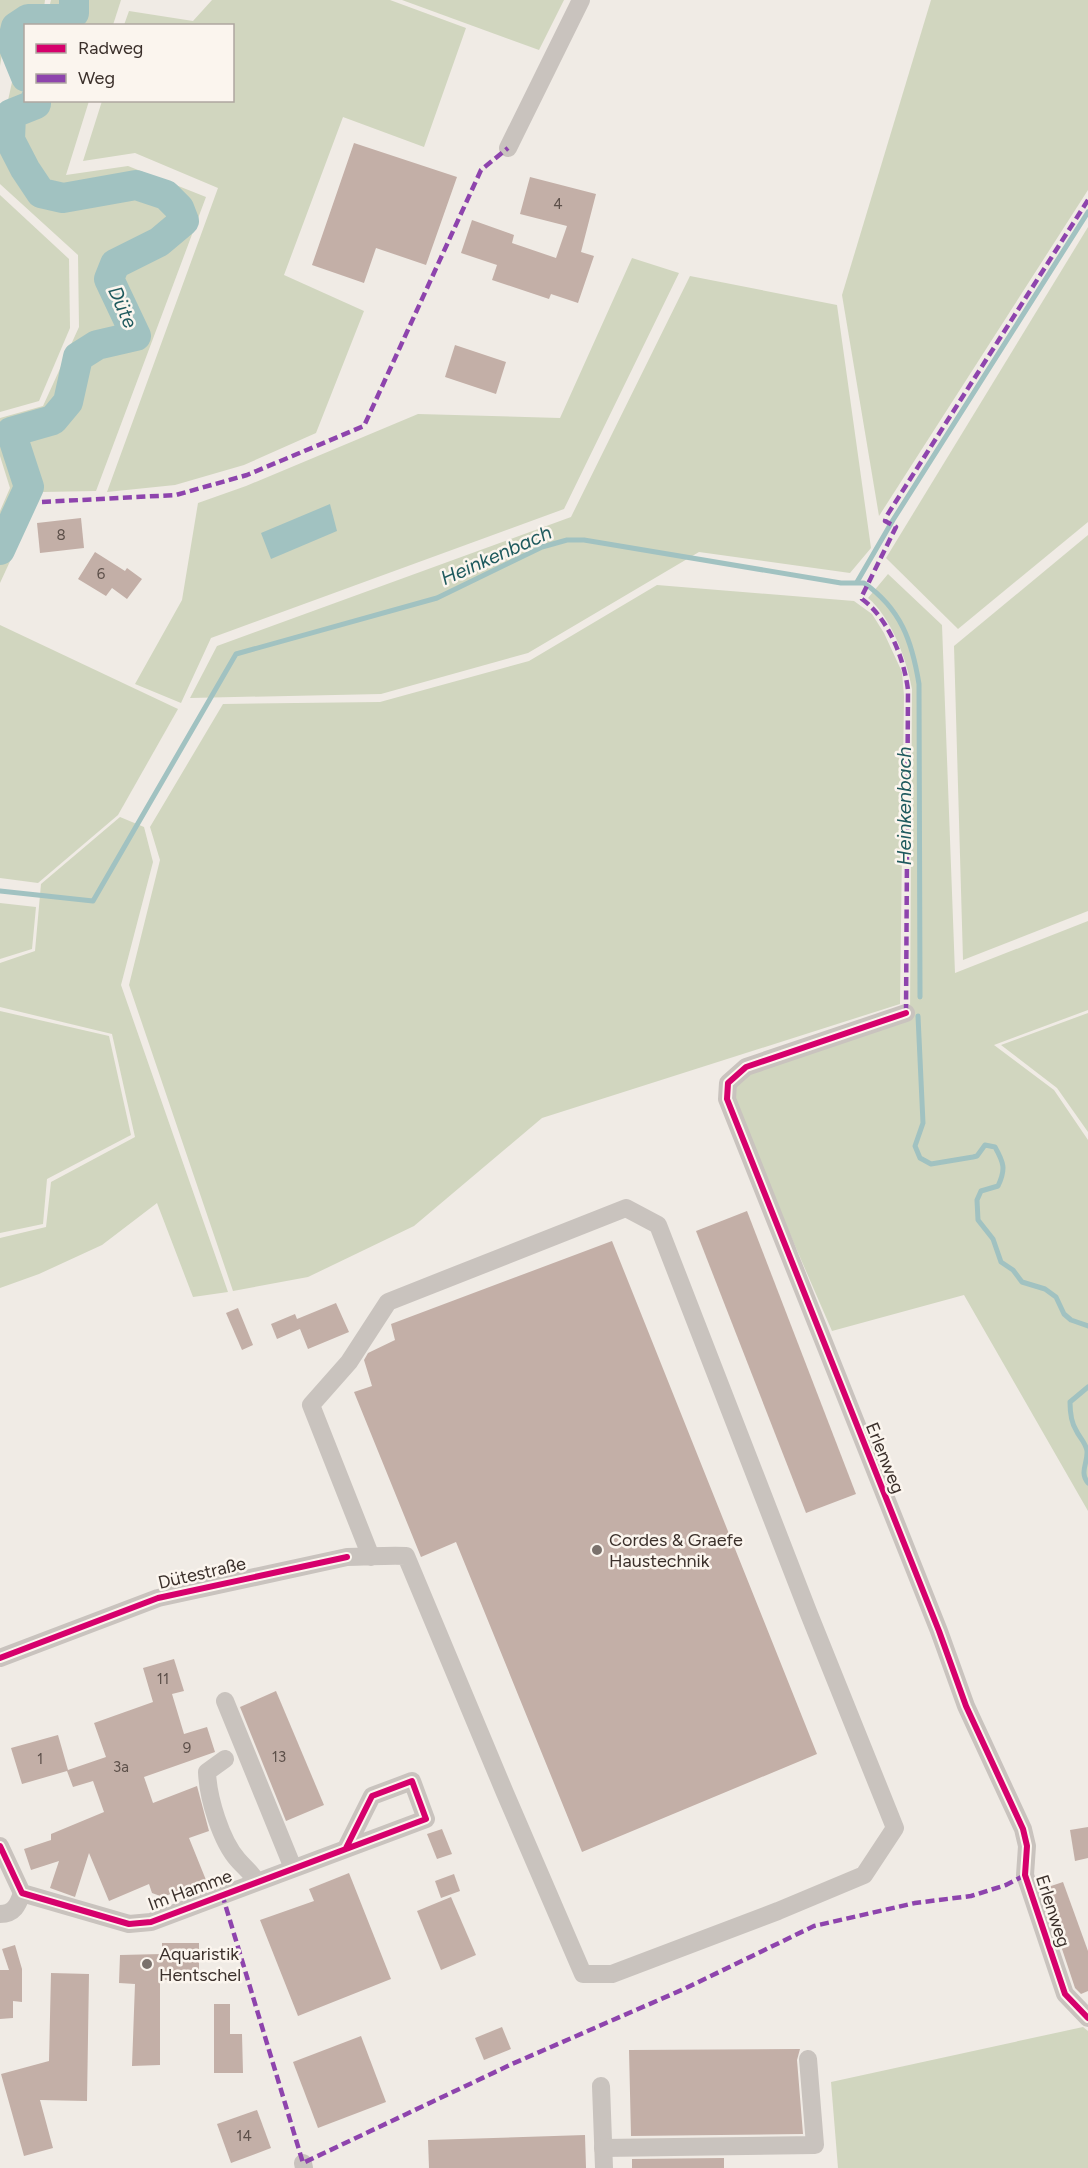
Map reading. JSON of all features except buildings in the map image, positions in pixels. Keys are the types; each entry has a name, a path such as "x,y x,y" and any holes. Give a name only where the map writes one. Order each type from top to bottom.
{"street":[{"path":"508,148 581,0"},
{"name":"Erlenweg","path":"906,1012 746,1067 728,1083 727,1099 939,1631 966,1706 1023,1829 1027,1846 1025,1875 1065,1994 1088,2018"},
{"name":"Dütestraße","path":"0,1658 158,1598 347,1557 371,1557 406,1556 509,1804 583,1974 612,1974 778,1911 864,1875 895,1828 658,1225 626,1208 388,1302 349,1362 311,1405 371,1557"},
{"path":"225,1701 293,1868"},
{"path":"225,1759 207,1772 208,1785 223,1835 237,1859 251,1872 256,1881"},
{"name":"Im Hamme","path":"22,1893 129,1924 151,1922 426,1819 412,1781 372,1796 346,1848"},
{"path":"0,1846 22,1893 17,1908 6,1914 0,1914"},
{"path":"603,2148 815,2145 808,2059"},
{"path":"601,2086 604,2168"}],"green space":[{"path":"0,0 45,0 44,8 23,10 8,18 0,66"},
{"path":"51,0 121,0 113,24 45,24"},
{"path":"212,0 390,0 466,28 424,147 343,117 284,275 364,311 316,433 244,465 175,485 107,492 218,188 135,153 83,161 102,102 234,102 234,24 124,24 129,11 193,21"},
{"path":"402,0 564,0 539,50"},
{"path":"931,0 1088,0 1088,190 879,516 842,295"},
{"path":"24,36 24,102 89,102 66,175 128,166 206,197 96,491 42,492 0,583 0,511 10,488 0,456 0,418 43,406 79,327 78,255 0,184 0,137"},
{"path":"0,195 69,259 70,328 39,401 0,412"},
{"path":"1088,227 1088,522 958,629 886,558"},
{"path":"632,258 679,273 564,509 211,638 181,703 135,684 182,600 198,503 246,486 418,414 560,418"},
{"path":"690,276 837,305 871,548 850,573 699,552 528,653 381,694 190,698 217,646 571,517"},
{"path":"1088,535 1088,911 963,960 954,646"},
{"path":"888,574 942,625 955,973 1088,921 1088,1010 994,1045 1054,1090 1088,1140 1088,1511 964,1295 832,1331 731,1098 737,1083 750,1072 910,1017 912,689 906,665 891,627 868,598"},
{"path":"657,585 854,601 872,614 884,633 902,672 904,696 900,1004 542,1118 414,1226 308,1277 233,1291 129,985 160,860 150,827 223,704 380,702 529,661"},
{"path":"0,625 178,709 118,815 38,883 0,878"},
{"path":"120,817 144,827 153,862 121,985 228,1292 193,1297 157,1203 102,1245 39,1274 0,1288 0,1238 46,1227 51,1182 135,1137 112,1034 0,1007 0,963 35,951 41,884"},
{"path":"0,903 36,907 32,949 0,959"},
{"path":"0,1011 109,1036 131,1135 47,1179 43,1224 0,1233"},
{"path":"1088,1013 1088,1132 1057,1088 1001,1045"},
{"path":"1083,2027 1088,2031 1088,2168 838,2168 831,2082"}],"water":[{"path":"330,504 337,531 271,559 261,533"}],"waterway":[{"name":"Düte","path":"24,72 12,43 16,27 28,19 67,19 74,13 74,0"},
{"name":"Düte","path":"0,550 29,487 11,432 53,420 68,402 78,357 97,345 136,336 109,279 115,264 159,242 184,221 179,208 166,195 136,185 63,198 41,193 10,140 11,114 36,104 36,102"},
{"path":"857,582 893,520 1088,212"},
{"name":"Heinkenbach","path":"0,891 93,901 236,654 437,598 542,547 567,540 584,540 841,583 864,583 877,593 896,615 913,654 919,684 920,997"},
{"name":"Heinkenbach","path":"918,1016 923,1123 915,1146 920,1158 931,1164 977,1156 985,1145 995,1147 1002,1162 1002,1175 998,1186 981,1191 977,1200 978,1220 993,1239 1001,1262 1013,1270 1022,1282 1045,1289 1056,1297 1064,1314 1071,1320 1088,1326"},
{"name":"Heinkenbach","path":"1088,1387 1070,1402 1073,1424 1086,1448 1084,1475 1088,1483"}],"marked path":[{"path":"42,502 176,495 247,475 364,426 481,170 508,148"},
{"path":"906,1013 908,690 899,652 880,617 862,599 862,596 896,527 885,521 886,517 1088,200"},
{"path":"222,1894 303,2163 512,2064 684,1989 814,1926 915,1903 971,1896 1006,1885 1025,1875"}],"cycle path":[{"path":"906,1013 746,1067 728,1083 727,1099 939,1631 966,1706 1023,1829 1027,1846 1025,1875 1065,1994 1088,2018"},
{"path":"0,1658 158,1598 347,1557"},
{"path":"0,1846 22,1893 129,1924 151,1922 426,1819 412,1781 372,1796 346,1848"}],"place":[{"name":"Cordes & Graefe Haustechnik","path":"597,1550"},
{"name":"Aquaristik Hentschel","path":"147,1964"}]}
